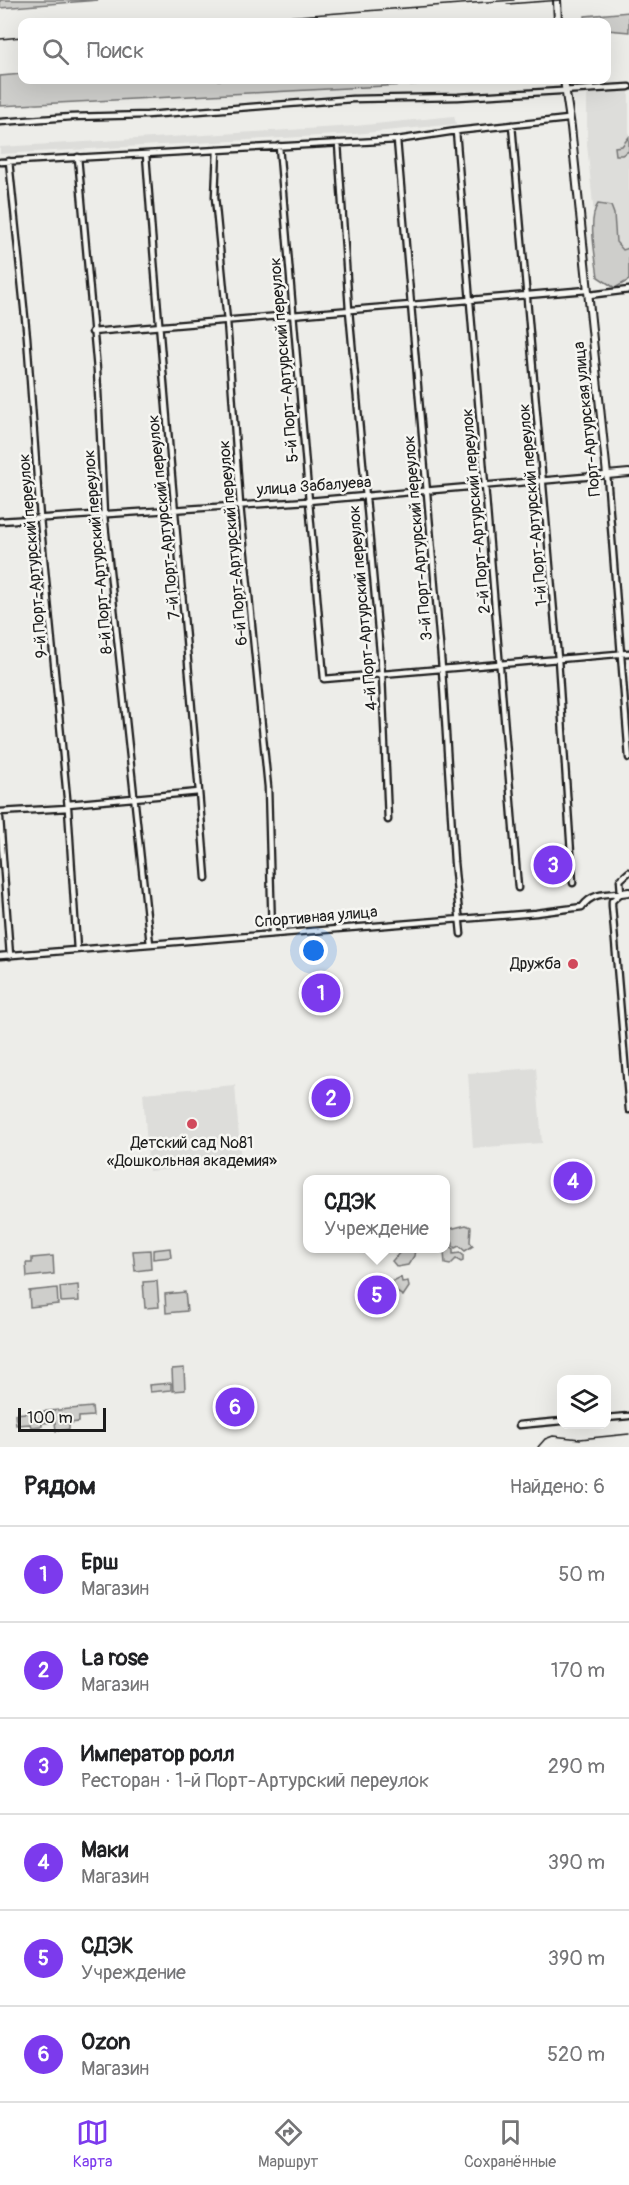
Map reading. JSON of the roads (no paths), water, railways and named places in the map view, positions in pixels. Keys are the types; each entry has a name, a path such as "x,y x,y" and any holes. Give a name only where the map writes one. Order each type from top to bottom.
{"street":[{"path":"557,0 558,18"},
{"name":"Порт-Артурская улица","path":"564,84 607,475 629,758"},
{"path":"0,122 147,115 363,98 458,97 629,87"},
{"path":"0,162 397,140 456,130 568,119"},
{"name":"1-й Порт-Артурский переулок","path":"512,125 558,659 573,883"},
{"name":"2-й Порт-Артурский переулок","path":"456,130 468,300 519,888"},
{"name":"3-й Порт-Артурский переулок","path":"397,140 442,669 461,934"},
{"name":"4-й Порт-Артурский переулок","path":"338,143 349,310 382,674 388,820"},
{"name":"5-й Порт-Артурский переулок","path":"279,146 324,679 382,674"},
{"name":"6-й Порт-Артурский переулок","path":"217,150 215,197 227,321 240,505 268,787 272,934"},
{"name":"7-й Порт-Артурский переулок","path":"146,153 206,878"},
{"name":"8-й Порт-Артурский переулок","path":"78,157 97,370 104,515 150,944"},
{"name":"9-й Порт-Артурский переулок","path":"9,161 27,337 40,518 68,806 77,950"},
{"path":"92,332 527,295 629,290"},
{"name":"улица Забалуева","path":"0,521 308,501 629,473"},
{"path":"382,674 629,653"},
{"path":"0,812 199,792"},
{"path":"0,818 10,956"},
{"path":"629,872 620,880 621,892 612,901 629,1110"},
{"name":"Спортивная улица","path":"0,956 582,908 591,898 599,894 629,892"},
{"path":"611,1418 629,1416"},
{"path":"519,1425 557,1421"}],"tram line":[{"path":"538,1447 545,1439 553,1436 580,1439 629,1434"}],"railway":[{"path":"272,18 514,0"},
{"path":"507,4 561,0"},
{"path":"0,39 18,37"}],"place":[{"name":"Император ролл","path":"553,865"},
{"name":"Дружба","path":"573,964"},
{"name":"Ерш","path":"321,993"},
{"name":"La rose","path":"331,1098"},
{"name":"Детский сад №81 «Дошкольная академия»","path":"192,1124"},
{"name":"Маки","path":"573,1181"},
{"name":"СДЭК","path":"377,1295"},
{"name":"Ozon","path":"235,1407"}]}
